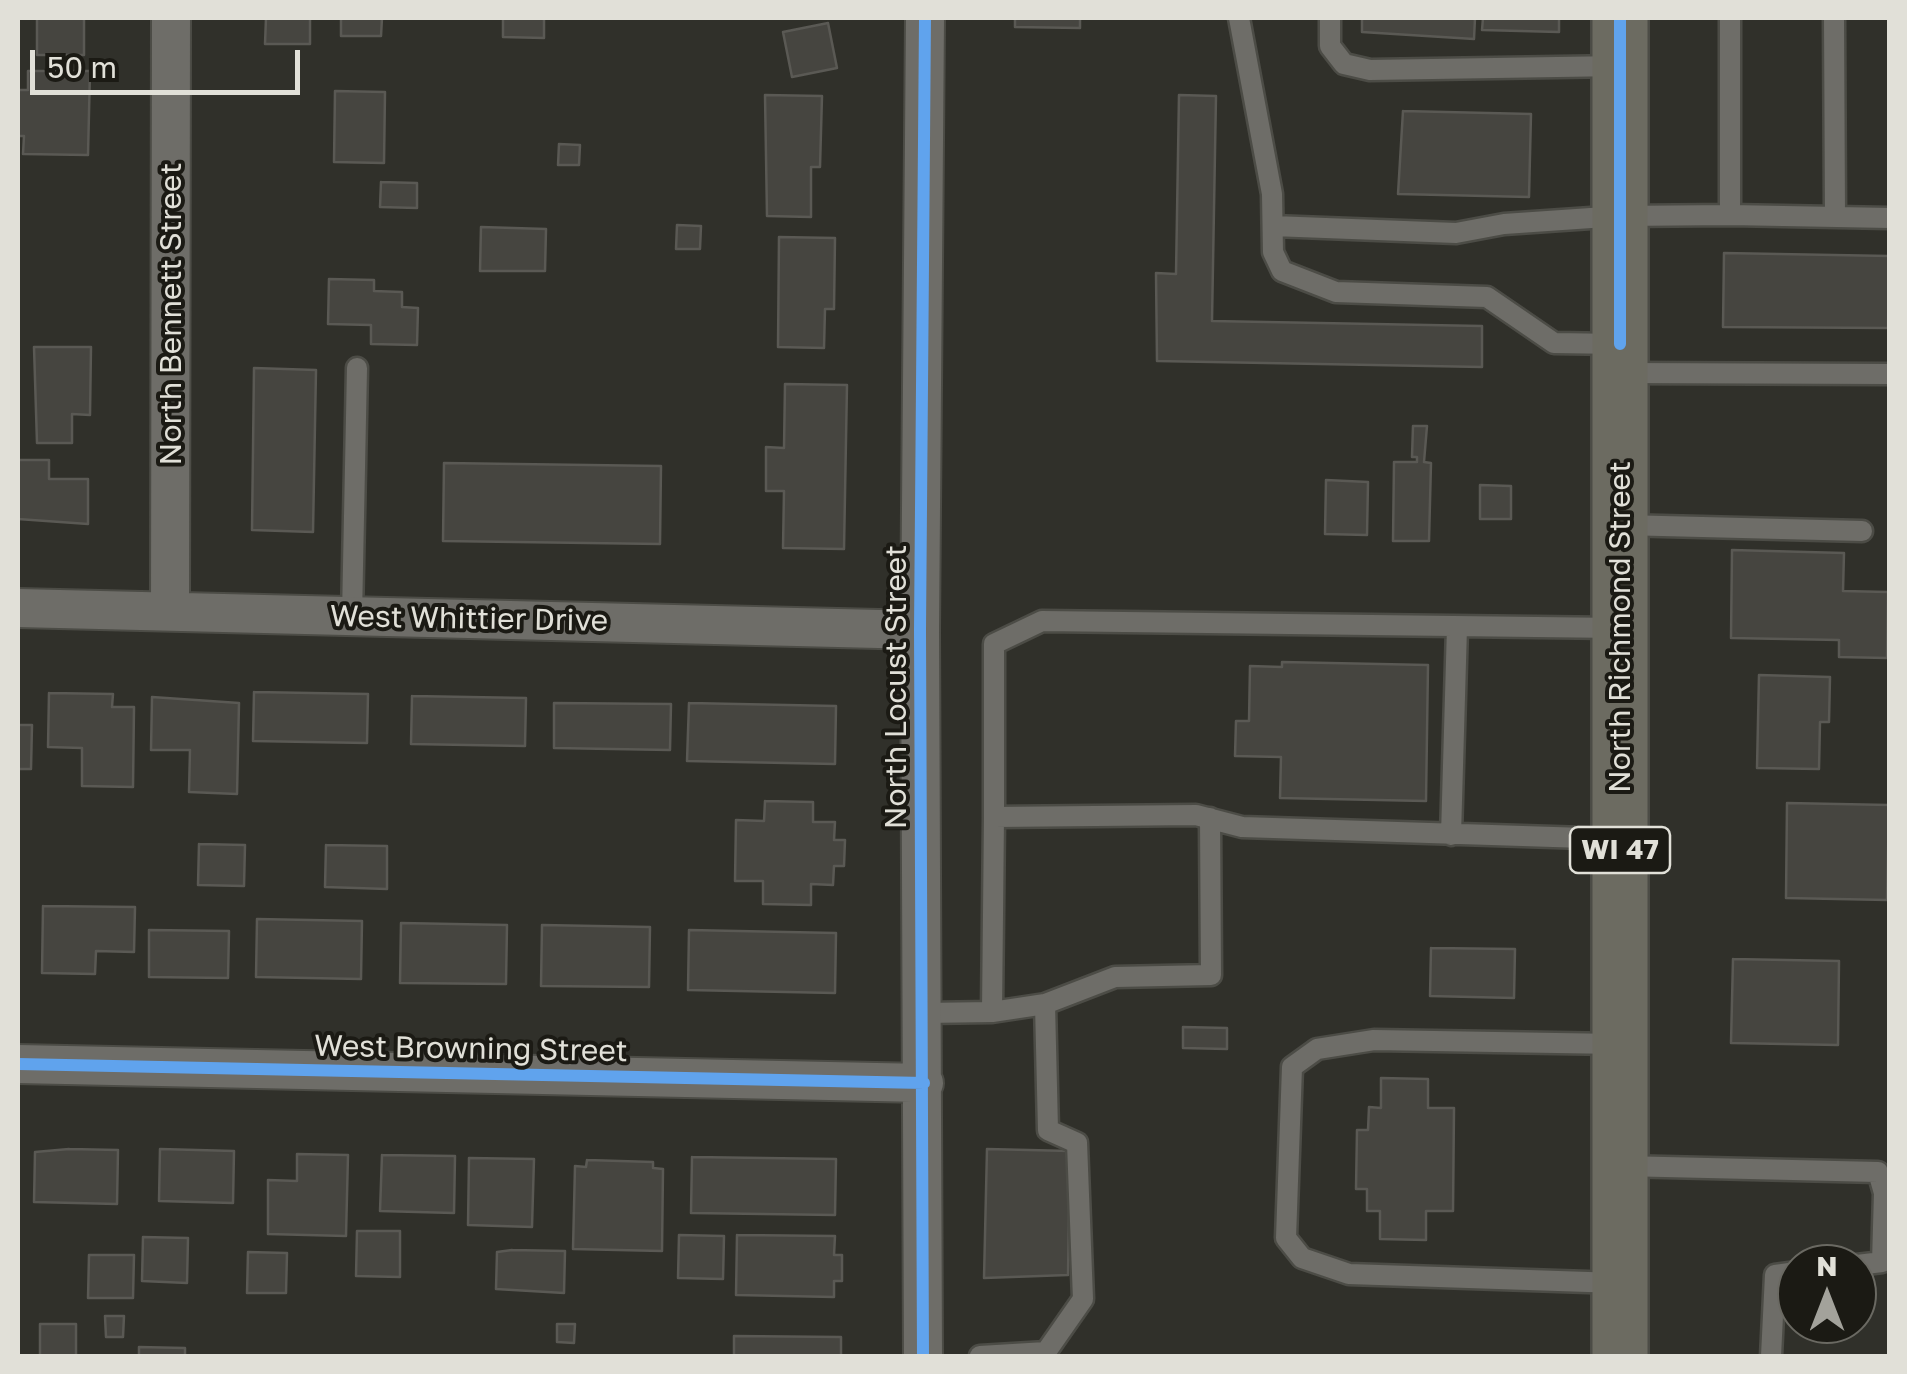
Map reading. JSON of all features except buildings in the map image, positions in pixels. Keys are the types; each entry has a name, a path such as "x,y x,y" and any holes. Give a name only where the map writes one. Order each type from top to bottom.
{"main road":[{"name":"North Richmond Street","path":"1620,42 1620,1356"}],"street":[{"name":"North Bennett Street","path":"170,611 171,18"},
{"name":"North Locust Street","path":"923,1356 920,630 925,18"},
{"name":"West Whittier Drive","path":"18,608 920,630"},
{"name":"West Browning Street","path":"18,1064 924,1082"}],"lane":[{"path":"1239,18 1272,194 1273,252 1282,271 1336,292 1487,297 1554,343 1620,359 1887,374"},
{"path":"1330,18 1330,46 1344,64 1370,70 1620,42"},
{"path":"1730,18 1730,215"},
{"path":"1834,18 1834,215"},
{"path":"1272,226 1456,233 1504,224 1620,216 1890,218"},
{"path":"352,616 357,368"},
{"path":"1620,525 1862,531"},
{"path":"992,1012 994,644 1042,621 1620,628"},
{"path":"1451,835 1457,627"},
{"path":"994,817 1196,814 1242,827 1620,839"},
{"path":"924,1013 992,1012 1044,1004 1115,977 1211,975 1210,818"},
{"path":"980,1356 1046,1354 1083,1300 1076,1144 1048,1130 1044,1004"},
{"path":"1620,1044 1374,1040 1317,1049 1292,1067 1286,1238 1302,1258 1349,1274 1620,1283"},
{"path":"1620,1166 1878,1172 1884,1193 1882,1262 1877,1263"},
{"path":"1771,1356 1777,1275"}],"cycle path":[{"path":"923,1356 920,630 925,18"},
{"path":"1620,18 1620,344"},
{"path":"18,1064 924,1083"}]}
